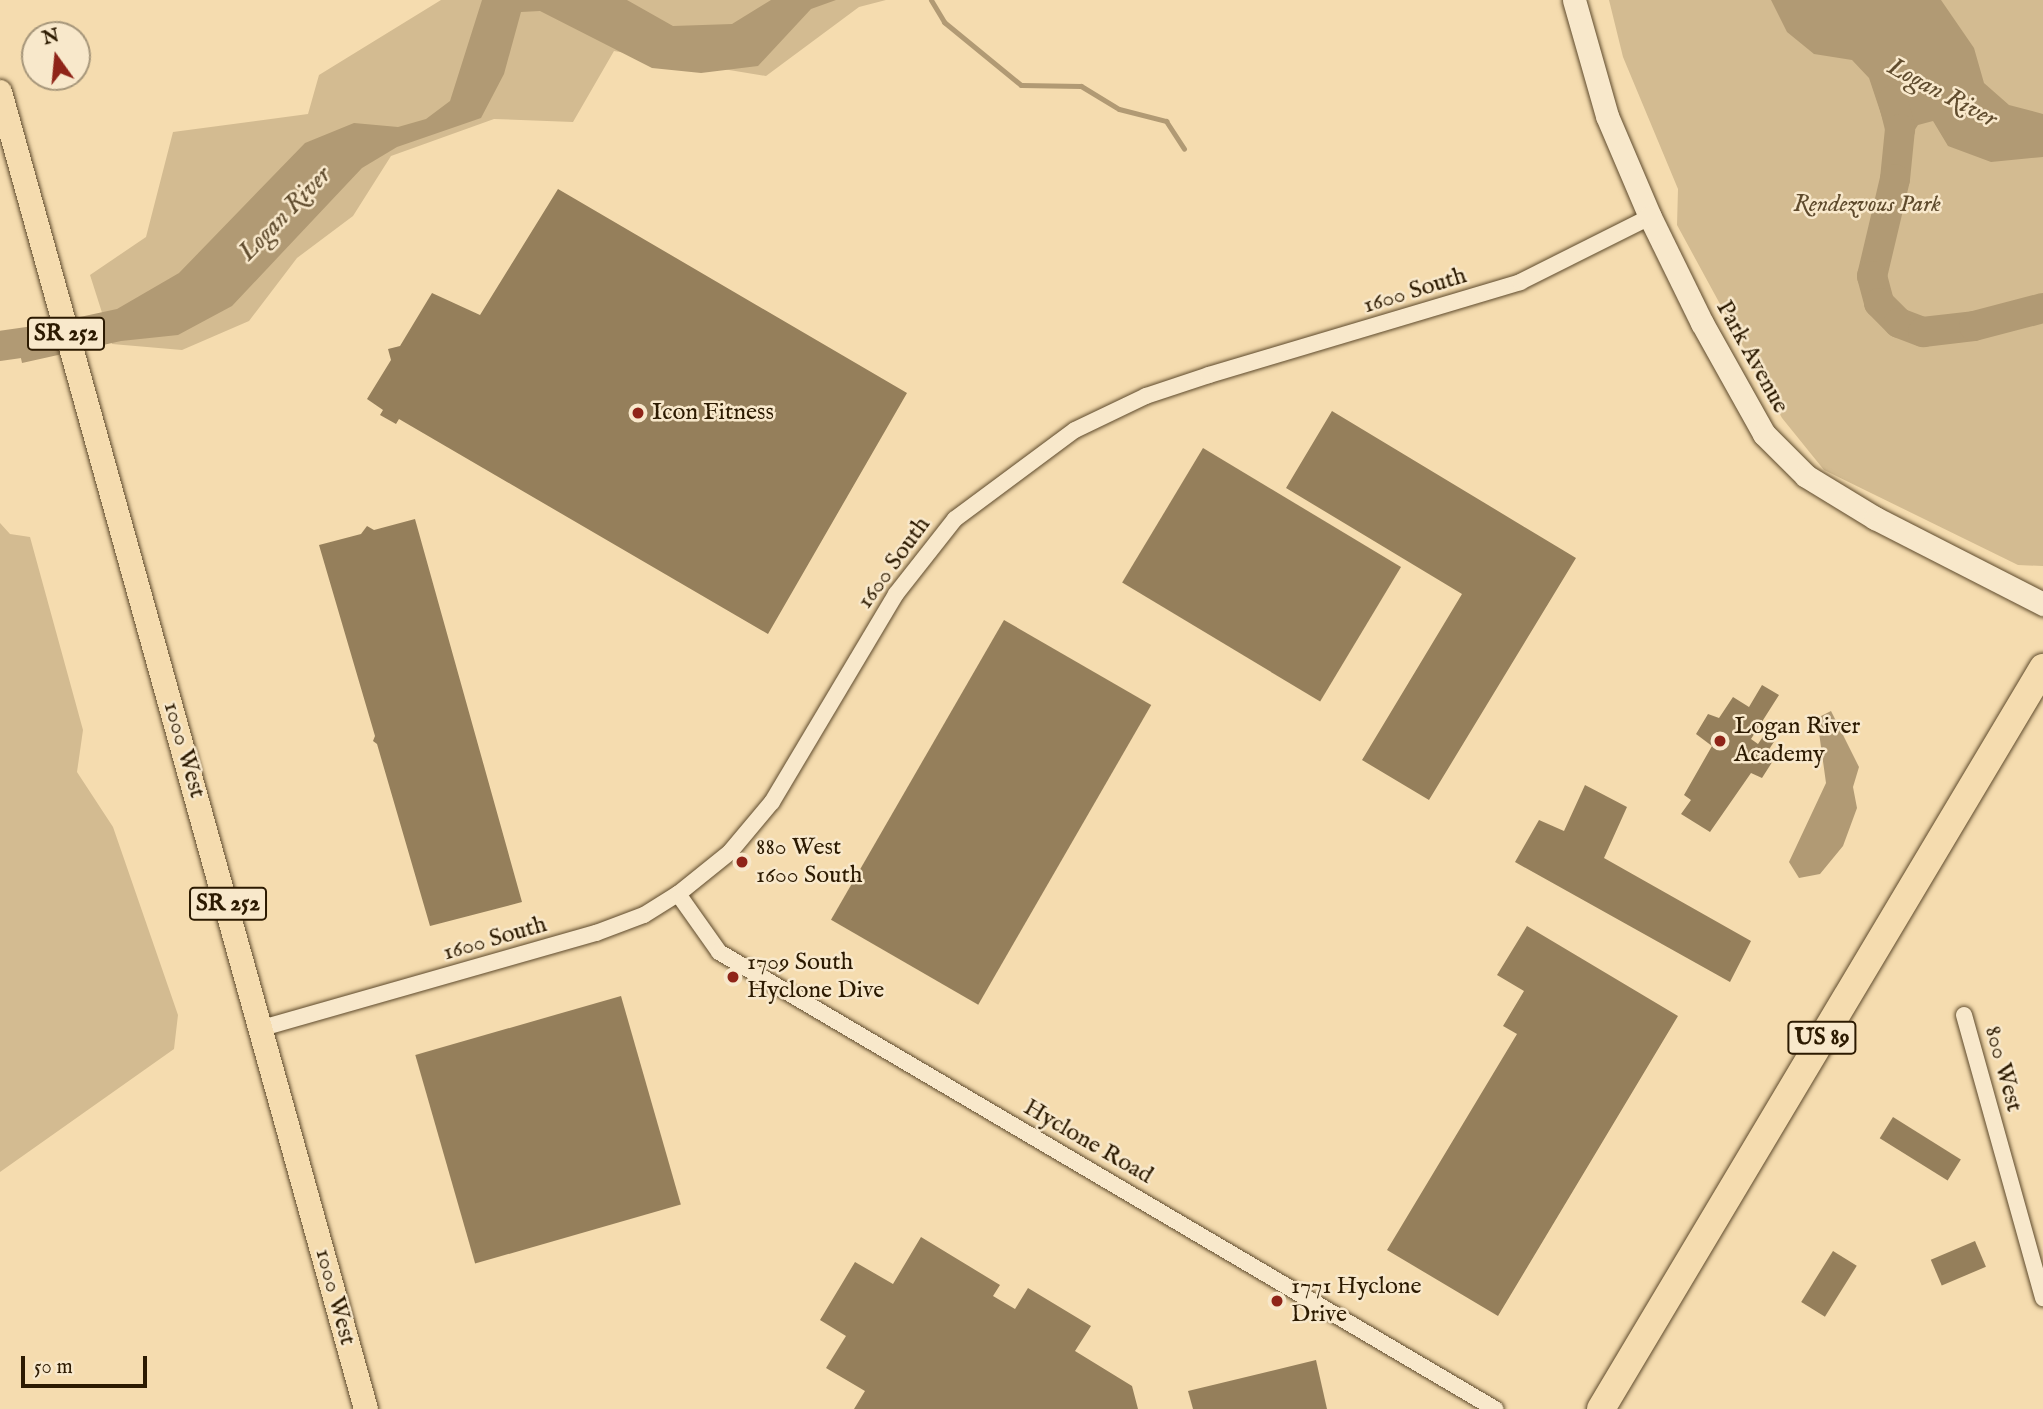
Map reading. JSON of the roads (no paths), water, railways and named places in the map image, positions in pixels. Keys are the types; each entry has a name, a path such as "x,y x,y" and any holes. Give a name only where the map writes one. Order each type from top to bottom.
{"highway":[{"name":"US 89","path":"1601,1409 2043,668"}],"main road":[{"name":"1000 West","path":"0,92 46,268 262,1028 366,1409"}],"street":[{"name":"Park Avenue","path":"1574,0 1606,117 1650,217 1736,388 1764,434 1806,476 1875,518 2043,604"},
{"name":"1600 South","path":"262,1028 596,933 644,915 678,894 730,852 772,802 919,563 954,519 1075,430 1146,396 1520,282 1650,217"},
{"name":"Hyclone Road","path":"678,894 719,952 1495,1409"},
{"name":"800 West","path":"1964,1015 2043,1298"}],"water":[{"path":"482,0 627,0 673,26 732,24 771,0 836,0 811,9 758,66 701,73 652,68 540,11 521,12 504,74 481,118 397,147 362,168 232,306 178,335 121,341 22,363 15,331 117,309 179,273 305,143 354,123 398,127 426,119 450,101"},
{"path":"1771,0 1941,0 1974,48 1984,83 2009,105 2043,114 2043,157 1991,162 1948,146 1933,121 1918,125 1908,140 1888,135 1869,78 1852,60 1814,54 1787,32"},
{"path":"1831,711 1859,767 1853,787 1857,808 1843,846 1820,874 1799,878 1789,862 1826,783 1817,718"}],"waterway":[{"path":"931,0 944,22 1021,85 1081,86 1119,109 1166,121 1184,149"},
{"path":"1893,100 1900,129 1895,179 1872,276 1879,303 1899,323 1923,332 1974,326 2043,308"},
{"name":"Logan River","path":"0,346 56,338"}],"place":[{"name":"Icon Fitness","path":"638,413"},
{"name":"Logan River Academy","path":"1720,741"},
{"name":"880 West 1600 South","path":"742,862"},
{"name":"1709 South Hyclone Dive","path":"733,977"},
{"name":"1771 Hyclone Drive","path":"1277,1301"}],"park label":[{"name":"Rendezvous Park","path":"1867,205"}]}
